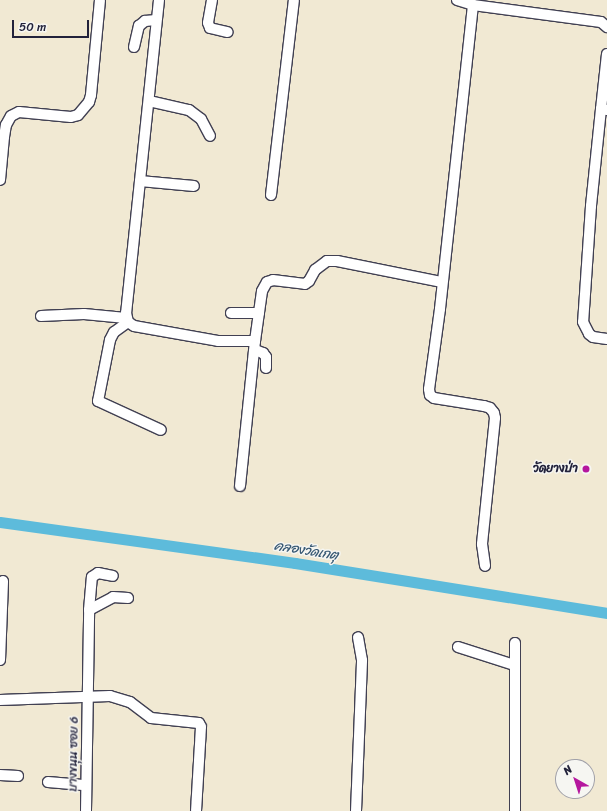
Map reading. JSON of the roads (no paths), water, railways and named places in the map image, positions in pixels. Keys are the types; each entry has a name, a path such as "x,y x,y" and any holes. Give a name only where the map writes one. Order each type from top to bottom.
{"street":[{"path":"0,180 6,125 11,116 19,112 70,117 78,115 89,102 91,95 100,0"},
{"path":"159,0 127,320 114,332 110,340 98,401 161,430"},
{"path":"212,0 208,22 210,28 228,32"},
{"path":"271,195 294,0"},
{"path":"457,0 473,5 606,26 607,14"},
{"path":"473,5 441,282 440,309 429,389 430,395 434,398 490,408 495,418 482,544 485,566"},
{"path":"134,47 139,26 145,21 156,20"},
{"path":"607,54 604,110 591,206 583,322 589,334 593,337 607,339"},
{"path":"149,101 189,110 201,119 210,136"},
{"path":"140,181 194,186"},
{"path":"240,486 259,313 262,291 267,282 273,280 305,284 309,281 315,270 327,261 337,261 441,282"},
{"path":"231,313 259,313"},
{"path":"42,316 84,314 127,320 134,326 199,338 255,346 266,357 266,368"},
{"name":"บางขนุน ซอย 6","path":"86,811 89,697 89,610 92,577 98,573 113,576"},
{"path":"0,660 3,581"},
{"path":"89,610 113,597 128,598"},
{"path":"356,811 362,660 358,637"},
{"path":"515,643 515,811"},
{"path":"458,647 514,665"},
{"path":"0,700 110,696 130,702 151,718 199,723 201,728 196,811"},
{"path":"0,775 18,776"},
{"path":"48,782 86,785"}],"waterway":[{"name":"คลองวัดเกตุ","path":"0,522 295,563 607,613"}],"place":[{"name":"วัดยางป่า","path":"586,469"}]}
